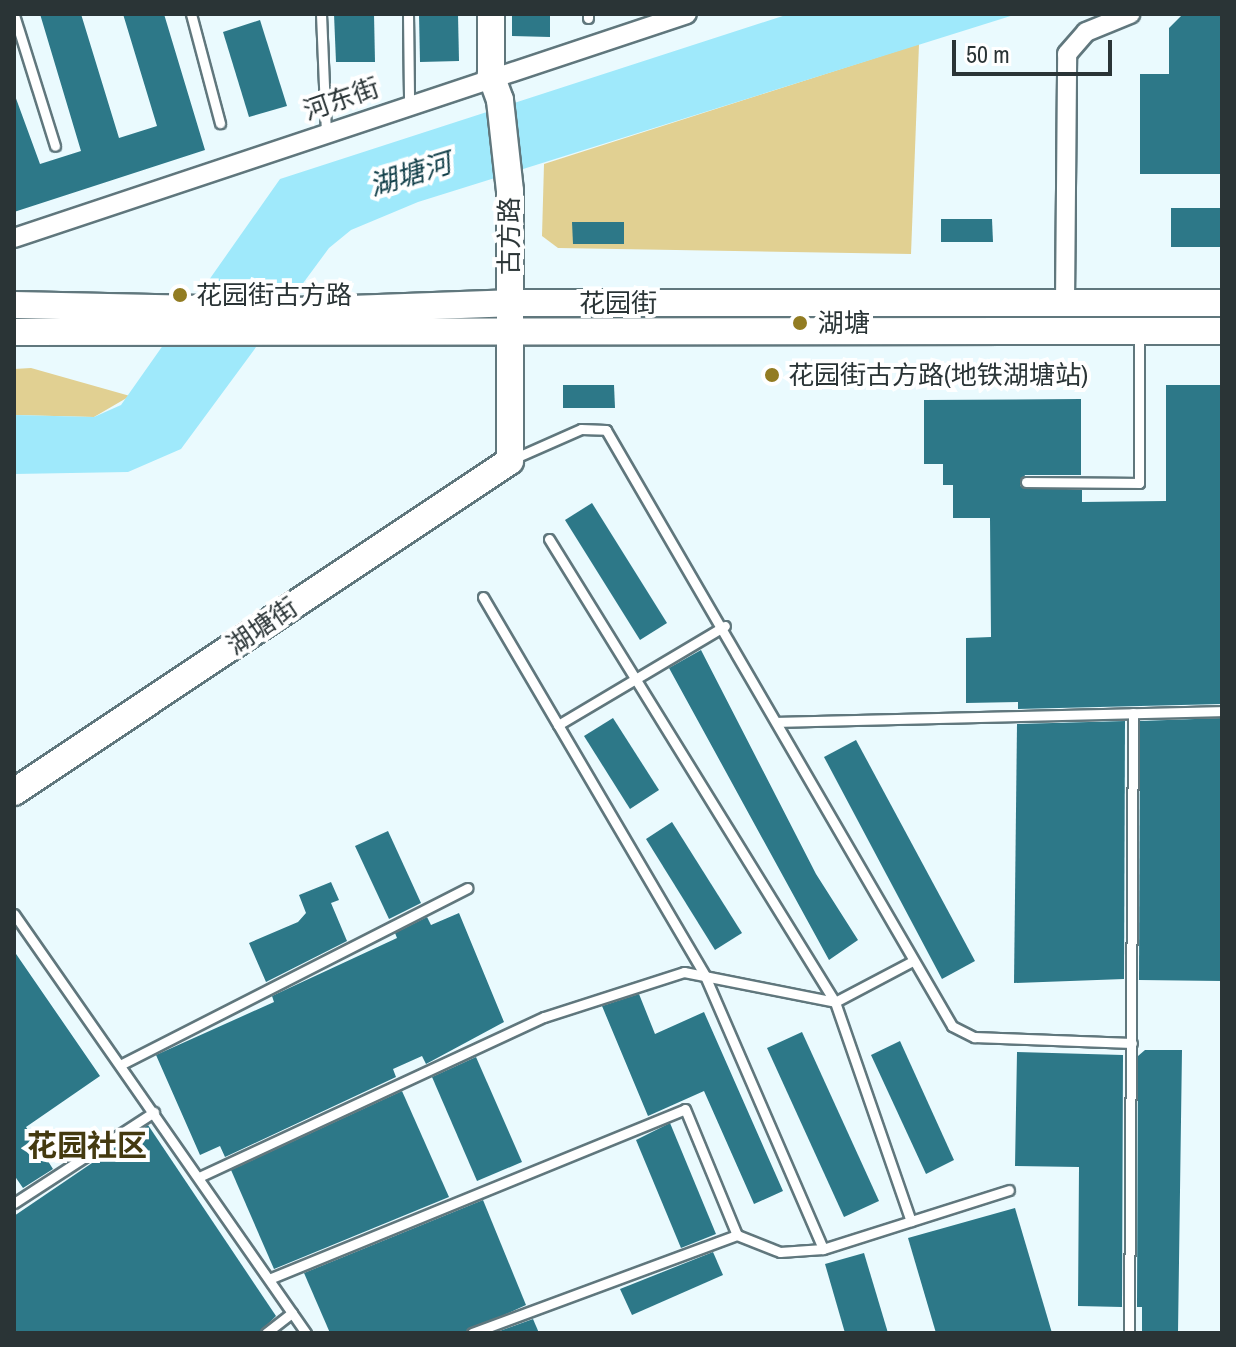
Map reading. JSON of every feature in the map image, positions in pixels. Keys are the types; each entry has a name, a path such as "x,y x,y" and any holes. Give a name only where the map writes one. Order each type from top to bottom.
{"main road":[{"name":"古方路","path":"491,14 491,75 500,100 510,191 510,461"},
{"name":"花园街","path":"14,332 295,311 509,303 1222,303"},
{"name":"花园街","path":"14,305 280,335 509,330 1222,331"},
{"name":"湖塘街","path":"14,792 510,461"}],"street":[{"name":"河东街","path":"14,238 409,102 687,14"},
{"path":"1065,303 1067,54 1086,32 1130,14"}],"lane":[{"path":"191,14 220,123"},
{"path":"321,14 326,131"},
{"path":"408,14 409,102"},
{"path":"14,15 55,146"},
{"path":"1026,482 1139,483 1139,330"},
{"path":"510,461 581,429 606,430 725,626 911,962 952,1026 974,1037 1132,1043"},
{"path":"549,539 835,1002 911,1221"},
{"path":"483,597 705,976 823,1249"},
{"path":"558,725 725,626"},
{"path":"778,722 1222,711"},
{"path":"1129,1333 1133,713"},
{"path":"120,1065 467,888"},
{"path":"14,914 306,1333"},
{"path":"199,1177 544,1017 684,972 835,1002 911,962"},
{"path":"269,1279 685,1109 737,1235"},
{"path":"14,1203 154,1112"},
{"path":"472,1333 737,1235 780,1252 823,1249 1009,1190"},
{"path":"266,1333 292,1313"}],"shaded area":[{"path":"919,44 911,254 558,248 542,236 544,164"},
{"path":"31,368 130,396 94,417 14,415 14,369"}],"water":[{"name":"湖塘河","path":"789,14 1017,14 418,202 351,230 329,248 181,449 128,472 14,474 14,415 94,417 121,405 280,179"}],"building":[{"path":"40,14 81,14 119,138 157,126 123,14 164,14 205,150 14,212 14,93 40,164 81,151"},
{"path":"334,14 374,14 375,62 336,62"},
{"path":"419,14 458,14 459,61 420,62"},
{"path":"512,14 550,14 550,37 512,36"},
{"path":"1183,14 1222,14 1222,174 1140,174 1140,74 1169,74 1169,28"},
{"path":"260,20 287,106 249,117 223,32"},
{"path":"1171,208 1222,208 1222,247 1171,247"},
{"path":"941,219 992,219 993,242 941,242"},
{"path":"572,222 624,222 624,244 573,244"},
{"path":"563,385 614,385 615,408 563,408"},
{"path":"1166,385 1222,385 1222,704 1018,709 1018,702 966,703 966,638 991,637 990,518 953,518 953,485 943,485 943,464 924,464 924,400 1081,399 1081,475 1025,475 1020,486 1082,490 1082,502 1166,501"},
{"path":"592,503 667,623 640,640 565,520"},
{"path":"701,650 816,874 858,940 829,960 669,668"},
{"path":"613,718 659,790 630,809 584,736"},
{"path":"1222,718 1222,981 1139,980 1140,721"},
{"path":"1125,721 1124,979 1014,983 1017,724"},
{"path":"856,740 975,961 942,979 824,757"},
{"path":"672,822 742,933 715,950 646,839"},
{"path":"388,831 421,903 389,919 355,846"},
{"path":"331,882 339,900 331,903 347,941 266,982 249,943 298,922 306,913 299,895"},
{"path":"459,913 504,1022 426,1064 422,1056 393,1069 396,1077 225,1157 220,1146 200,1155 156,1055 274,1002 272,996 397,938 395,933 427,917 431,925"},
{"path":"14,951 100,1076 26,1127 53,1169 23,1188 14,1175"},
{"path":"639,994 655,1034 704,1012 783,1191 754,1204 704,1091 648,1116 602,1006"},
{"path":"802,1032 879,1201 844,1217 767,1048"},
{"path":"900,1041 954,1160 926,1174 871,1055"},
{"path":"1145,1050 1182,1050 1178,1333 1142,1333 1142,1307 1137,1307 1138,1056"},
{"path":"1017,1052 1123,1055 1122,1307 1078,1306 1079,1167 1015,1166"},
{"path":"476,1057 522,1162 477,1181 432,1077"},
{"path":"402,1091 449,1197 274,1269 231,1170"},
{"path":"670,1123 716,1234 681,1248 636,1140"},
{"path":"148,1125 276,1316 259,1333 14,1333 14,1216"},
{"path":"483,1200 526,1305 465,1333 330,1333 304,1273"},
{"path":"1015,1208 1052,1333 936,1333 908,1238"},
{"path":"713,1252 723,1275 632,1315 620,1289"},
{"path":"864,1253 888,1333 845,1333 825,1264"},
{"path":"533,1319 539,1333 494,1333"}],"place":[{"name":"花园街古方路","path":"180,295"},
{"name":"湖塘","path":"800,323"},
{"name":"花园街古方路(地铁湖塘站)","path":"772,375"}],"district":[{"name":"花园社区","path":"87,1145"}]}
